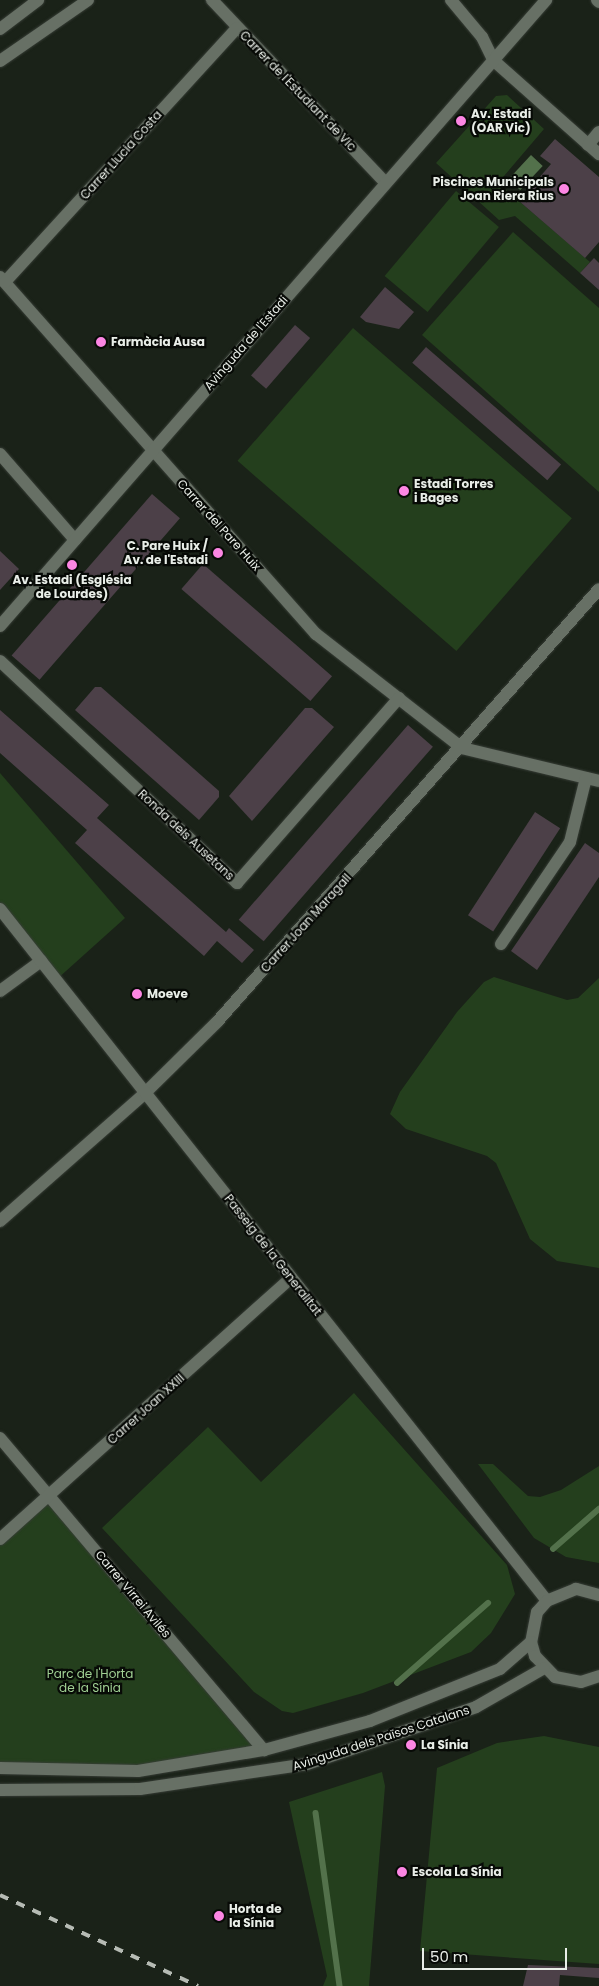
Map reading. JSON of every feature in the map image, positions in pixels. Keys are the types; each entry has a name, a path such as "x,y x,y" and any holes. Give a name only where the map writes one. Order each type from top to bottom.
{"street":[{"path":"0,29 38,0"},
{"path":"0,62 88,0"},
{"name":"Carrer de l'Estudiant de Vic","path":"212,0 386,182"},
{"path":"451,0 482,38 493,60 599,154"},
{"name":"Avinguda de l'Estadi","path":"0,626 546,0"},
{"name":"Carrer Llucia Costa","path":"2,280 237,28"},
{"path":"588,145 599,132"},
{"name":"Carrer del Pare Huix","path":"2,280 316,634 462,748"},
{"path":"0,454 75,540"},
{"name":"Carrer Joan Maragall","path":"0,1221 145,1093 217,1022 462,748 599,590"},
{"name":"Ronda dels Ausetans","path":"0,661 237,882 398,698"},
{"path":"462,748 599,781"},
{"path":"501,944 570,842 586,778"},
{"name":"Passeig de la Generalitat","path":"0,910 546,1601"},
{"path":"0,991 40,961"},
{"name":"Carrer Joan XXIII","path":"0,1539 291,1278"},
{"name":"Carrer Virrei Avilés","path":"0,1438 264,1750"},
{"path":"599,1595 576,1589 546,1601 537,1612 531,1642 544,1668 567,1681 599,1676"},
{"name":"Avinguda dels Països Catalans","path":"0,1768 138,1771 264,1750 370,1721 500,1670 531,1642"},
{"name":"Avinguda dels Països Catalans","path":"0,1790 140,1789 307,1764 476,1707 544,1668"}],"green space":[{"path":"507,95 544,129 498,183 590,262 580,273 515,216 499,220 436,163 496,96"},
{"path":"456,191 499,227 428,312 385,276"},
{"path":"513,232 599,308 599,492 422,335"},
{"name":"Estadi Torres i Bages","path":"353,328 572,518 456,651 238,461"},
{"path":"0,773 125,918 56,980 0,909"},
{"path":"494,977 567,1000 578,998 599,978 599,1268 557,1261 530,1239 496,1163 487,1156 406,1129 390,1114 400,1092 457,1012 484,982"},
{"path":"354,1393 507,1565 515,1594 491,1633 471,1652 363,1693 293,1713 282,1711 254,1692 102,1528 208,1427 261,1482"},
{"path":"478,1464 493,1464 528,1496 540,1497 561,1490 599,1466 599,1563 566,1557 534,1538"},
{"name":"Parc de l'Horta de la Sínia","path":"50,1495 264,1750 138,1771 0,1768 0,1539"},
{"path":"544,1736 599,1747 599,1964 420,1951 437,1768 497,1743"},
{"path":"382,1772 385,1786 369,1986 323,1986 327,1976 289,1802"}],"shaded area":[{"path":"531,155 543,166 520,190 508,179"}],"building":[{"name":"Piscines Municipals Joan Riera Rius","path":"555,139 599,177 599,242 585,258 519,201 551,164 540,156"},
{"path":"594,258 599,263 599,290 580,273"},
{"path":"385,287 414,312 399,329 366,322 360,317"},
{"path":"295,325 310,338 266,389 251,376"},
{"path":"426,347 561,464 547,480 412,363"},
{"path":"152,494 180,518 40,680 12,656"},
{"path":"0,551 19,569 0,590"},
{"path":"203,564 332,676 310,701 181,589"},
{"path":"95,687 101,687 219,791 219,797 199,820 75,710"},
{"path":"305,708 312,708 334,727 252,821 229,796"},
{"path":"0,710 109,805 97,818 226,932 229,928 254,950 242,963 217,941 204,956 75,843 87,830 0,753"},
{"path":"408,725 433,747 264,941 239,920"},
{"path":"535,812 560,828 493,931 468,915"},
{"path":"585,843 599,853 599,877 537,970 511,951"},
{"path":"528,1965 599,1968 599,1978 560,1975 559,1986 523,1986"}],"waterway":[{"path":"553,1549 599,1509"},
{"path":"397,1683 488,1603"},
{"path":"316,1813 340,1986"}],"railway":[{"path":"0,1895 198,1986"}],"place":[{"name":"Av. Estadi (OAR Vic)","path":"461,121"},
{"name":"Piscines Municipals Joan Riera Rius","path":"564,189"},
{"name":"Farmàcia Ausa","path":"101,342"},
{"name":"Estadi Torres i Bages","path":"404,491"},
{"name":"C. Pare Huix / Av. de l'Estadi","path":"218,553"},
{"name":"Av. Estadi (Església de Lourdes)","path":"72,565"},
{"name":"Moeve","path":"137,994"},
{"name":"La Sínia","path":"411,1745"},
{"name":"Escola La Sínia","path":"402,1872"},
{"name":"Horta de la Sínia","path":"219,1916"}]}
